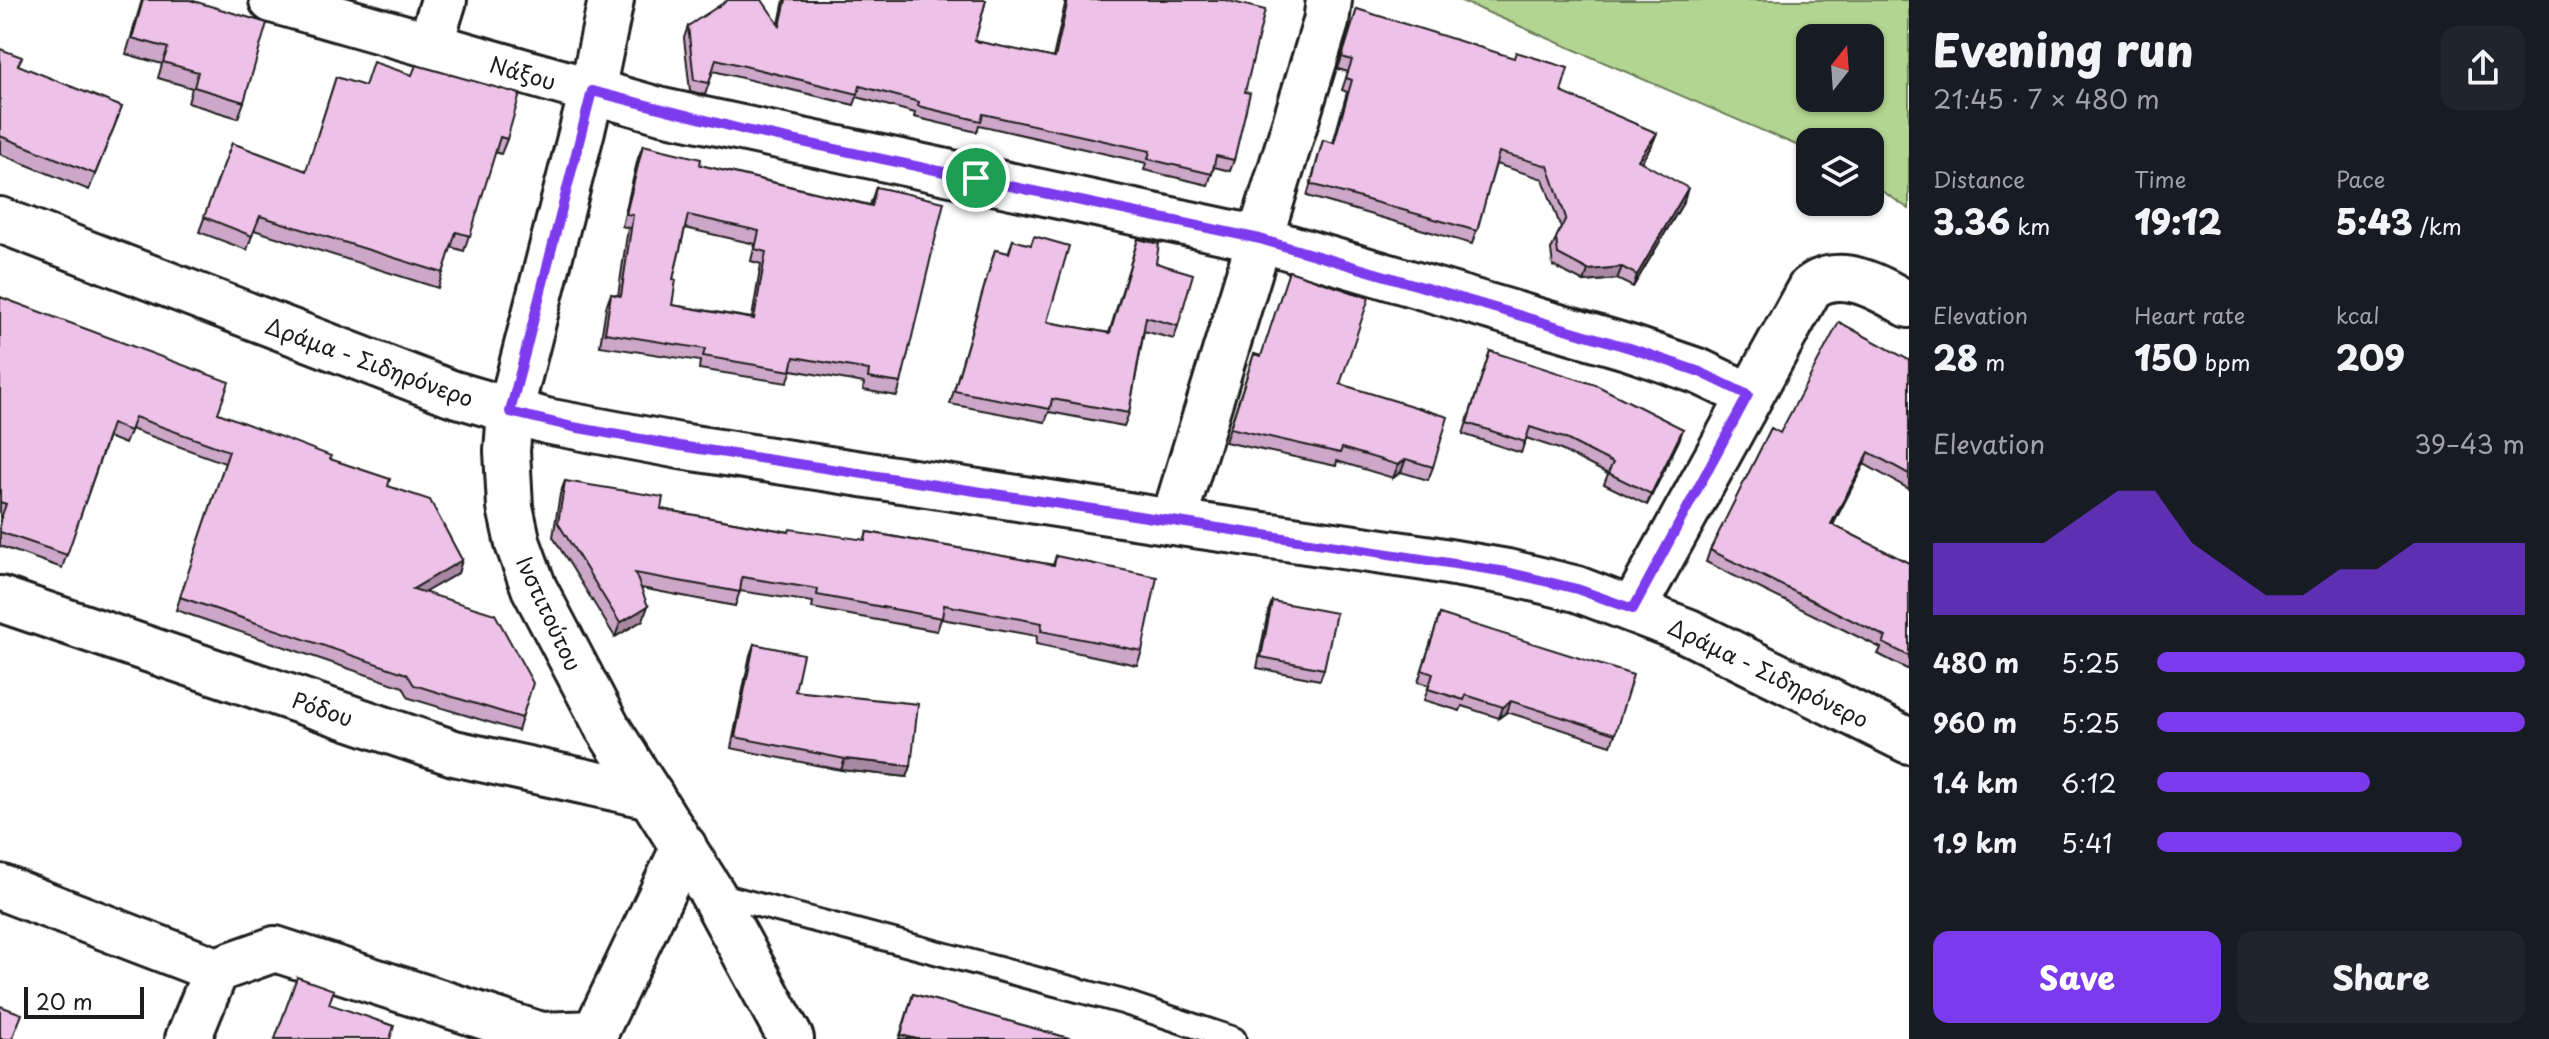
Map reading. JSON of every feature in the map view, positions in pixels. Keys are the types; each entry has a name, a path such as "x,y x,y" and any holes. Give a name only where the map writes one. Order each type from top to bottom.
{"street":[{"name":"Νάξου","path":"272,0 592,91 745,130 1260,239 1630,348 1700,372 1748,395"},
{"path":"430,45 444,0"},
{"name":"Ινστιτούτου","path":"611,0 592,91 510,412 507,451 513,527 526,568 599,713 712,893 791,1039"},
{"path":"1173,522 1326,22 1329,2"},
{"name":"Δράμα - Σιδηρόνερο","path":"0,220 353,357 510,412 680,446 1507,572 1577,589 1687,631 1909,741"},
{"path":"1633,609 1748,395 1810,288 1822,279 1833,277 1872,285 1909,305"},
{"name":"Ρόδου","path":"0,599 454,753 651,796"},
{"path":"0,887 216,970 275,949 541,1035 597,1037 684,847"},
{"path":"188,1039 216,970"}],"lane":[{"path":"712,893 1123,1002 1234,1039"}],"green space":[{"path":"1459,0 1909,0 1909,209 1884,192 1884,128 1796,128 1796,145"}],"building":[{"path":"143,0 190,0 267,23 244,102 194,87 198,72 163,62 168,48 132,38"},
{"path":"728,0 762,0 780,26 786,0 986,0 975,41 1055,58 1068,0 1225,0 1265,10 1245,92 1250,93 1234,160 1216,156 1212,174 1148,159 1150,151 983,114 981,121 918,106 919,102 860,86 858,94 716,59 709,83 694,80 688,26"},
{"path":"1357,9 1514,58 1516,52 1568,68 1561,92 1657,133 1638,160 1688,188 1637,275 1622,267 1588,270 1558,254 1556,238 1566,218 1548,166 1499,152 1477,231 1311,184 1323,140 1334,143 1352,80 1346,78 1352,60 1342,57"},
{"path":"0,49 22,57 18,65 122,107 95,174 0,136"},
{"path":"373,62 412,75 416,65 520,94 507,139 500,137 470,236 456,232 443,273 260,216 252,236 204,217 232,143 306,171 336,77 365,86"},
{"path":"643,145 701,159 700,165 872,206 876,187 944,202 901,383 868,378 869,370 794,357 791,371 703,356 705,349 605,333 611,294 621,296 633,215 626,214","holes":["688,215 759,231 755,249 766,252 754,319 672,305 676,280 673,279"]},
{"path":"1034,236 1069,246 1047,322 1110,333 1138,239 1159,244 1156,263 1193,274 1178,326 1146,317 1129,413 1052,399 1050,409 954,391 995,250 1009,253 1013,240 1031,245"},
{"path":"1289,271 1369,298 1340,384 1448,417 1433,467 1406,459 1398,465 1342,448 1340,453 1230,428 1254,354 1261,356"},
{"path":"0,297 229,382 218,413 331,456 330,459 390,479 388,486 430,500 462,560 413,589 495,614 533,683 522,718 414,685 407,674 180,597 229,451 135,417 130,431 112,424 67,555 0,532 6,504 0,502"},
{"path":"1839,322 1909,360 1909,474 1869,452 1831,524 1909,563 1909,656 1883,643 1886,637 1710,550 1771,428 1780,433"},
{"path":"1490,351 1596,385 1683,429 1651,494 1608,473 1613,463 1564,438 1530,427 1525,442 1467,423"},
{"path":"565,481 663,497 661,509 789,532 790,529 865,540 867,532 1054,565 1056,556 1157,577 1142,651 1041,631 1042,623 944,605 942,618 817,595 818,589 742,577 740,592 635,573 648,606 620,623 558,523"},
{"path":"1272,601 1336,613 1324,669 1261,657"},
{"path":"1440,614 1633,675 1615,734 1511,701 1503,707 1466,695 1464,700 1428,689 1433,674 1422,670"},
{"path":"754,644 803,654 795,691 918,704 911,766 845,759 735,737"},
{"path":"297,977 334,990 329,1004 394,1026 390,1039 275,1039"},
{"path":"913,994 1072,1039 917,1039 901,1035"},
{"path":"0,1006 22,1014 12,1039 0,1039"}],"route":[{"path":"592,91 745,130 976,178 1206,226 1325,256 1675,362 1748,395 1633,609 1577,589 1507,572 680,446 607,434 510,412 592,91"}]}
